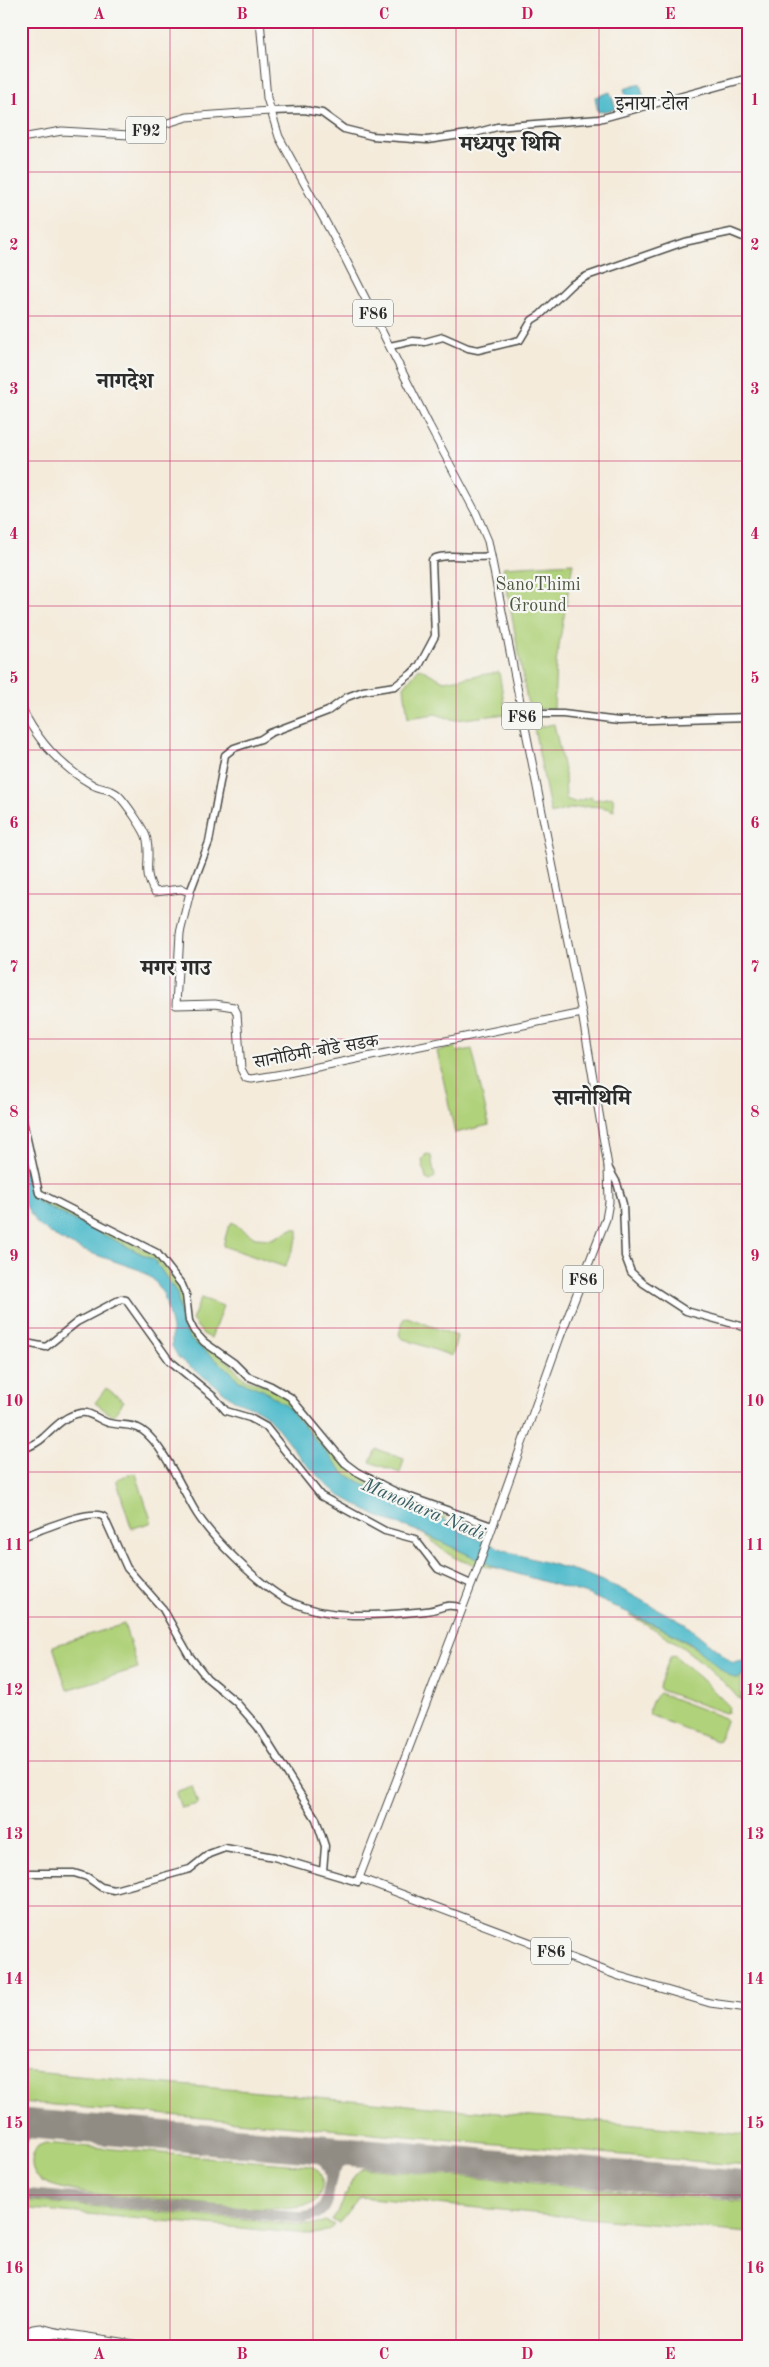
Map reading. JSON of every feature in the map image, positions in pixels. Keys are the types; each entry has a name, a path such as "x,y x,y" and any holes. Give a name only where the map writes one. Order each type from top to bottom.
{"highway":[{"path":"22,2336 38,2337 56,2333 139,2346"}],"main road":[{"name":"F86","path":"260,21 270,111 279,138 484,528 582,1013 608,1166 609,1193 606,1219 560,1337 476,1573 359,1878 636,1982 710,2003 748,2008"},
{"name":"F92","path":"21,138 62,131 129,135 187,117 270,111"},
{"path":"21,707 30,724 53,756 95,786 114,792 122,801 146,836 146,875 155,892 181,889 190,892"},
{"name":"सानोठिमी-बोडे सडक","path":"190,892 180,933 176,1005 215,1004 234,1007 237,1013 241,1069 244,1076 249,1079 582,1013"}],"street":[{"name":"F92","path":"270,111 304,110 322,113 344,129 372,136 427,140 475,133 497,127 599,119 748,78"},
{"path":"390,346 413,340 426,342 440,337 473,350 508,344 520,340 532,320 540,315 571,284 587,276 684,242 732,232 748,239"},
{"path":"190,892 209,842 225,755 234,748 261,739 270,733 328,711 347,697 362,691 395,686 419,666 435,636 432,560 439,556 480,558 491,556"},
{"path":"522,714 563,714 619,721 748,718"},
{"path":"21,1112 39,1193 157,1253 182,1285 191,1326 204,1342 234,1363 247,1376 271,1386 290,1397 345,1463 357,1472 396,1492 492,1526"},
{"path":"608,1166 617,1183 624,1204 625,1256 631,1272 643,1283 686,1311 748,1328"},
{"path":"21,1342 46,1347 77,1322 120,1299 126,1300 169,1360 214,1397 226,1411 250,1418 266,1427 321,1496 384,1531 415,1539 438,1569 471,1584"},
{"path":"21,1450 44,1438 55,1425 79,1413 84,1412 109,1423 133,1426 151,1438 195,1511 211,1532 254,1578 289,1601 320,1612 348,1616 429,1611 445,1605 462,1608"},
{"path":"21,1537 84,1516 97,1513 104,1517 127,1568 163,1608 189,1655 207,1678 236,1702 258,1727 316,1819 325,1846 323,1871"},
{"path":"21,1873 74,1873 87,1877 101,1887 114,1890 190,1869 209,1854 225,1848 254,1852 358,1882 359,1878"}],"green space":[{"name":"SanoThimi Ground","path":"573,563 556,663 554,709 531,709 527,700 503,567"},
{"path":"419,668 444,681 499,672 506,714 455,720 435,714 408,718 404,687"},
{"path":"554,724 565,774 566,799 574,802 592,797 593,800 613,797 614,811 591,806 551,814 534,728"},
{"path":"456,1047 457,1052 472,1049 489,1125 455,1133 437,1051"},
{"path":"426,1154 431,1156 435,1177 430,1181 426,1179 422,1160"},
{"path":"35,1194 155,1255 180,1287 186,1321 191,1331 233,1366 243,1378 268,1387 289,1399 328,1448 372,1483 400,1498 443,1512 446,1521 395,1502 344,1473 276,1398 239,1381 230,1371 191,1340 182,1327 177,1293 154,1260 37,1201"},
{"path":"232,1222 255,1238 272,1239 294,1228 298,1230 298,1236 285,1267 223,1246 228,1228"},
{"path":"201,1298 223,1306 211,1338 203,1334 192,1320"},
{"path":"407,1317 457,1336 452,1356 401,1338 399,1334 404,1318"},
{"path":"106,1388 124,1401 113,1416 95,1403"},
{"path":"376,1449 404,1459 400,1473 370,1462"},
{"path":"133,1473 136,1474 151,1520 150,1523 133,1528 131,1527 117,1479"},
{"path":"421,1532 497,1568 472,1564 455,1558"},
{"path":"629,1615 666,1630 741,1676 741,1701 729,1687 689,1652"},
{"path":"124,1624 138,1668 67,1690 53,1646"},
{"path":"674,1655 729,1706 728,1712 725,1713 660,1690 659,1686 670,1657"},
{"path":"659,1693 725,1718 726,1721 719,1740 716,1741 650,1715 651,1703"},
{"path":"192,1786 198,1804 181,1808 176,1794 178,1791"},
{"path":"21,2071 748,2135 748,2166 21,2102"},
{"path":"45,2143 310,2166 320,2173 322,2184 319,2195 312,2204 274,2208 234,2207 70,2190 44,2182 35,2175 32,2166 33,2155 38,2146"},
{"path":"363,2168 748,2202 748,2233 360,2197 339,2223 332,2220 345,2195 348,2195 352,2180"},
{"path":"21,2200 304,2225 314,2225 325,2221 335,2225 321,2233 306,2234 21,2208"}],"water":[{"path":"640,84 645,101 629,106 624,89"},
{"path":"610,92 616,109 598,112 595,97"},
{"path":"21,1165 32,1179 38,1202 154,1260 177,1293 182,1327 191,1340 230,1371 239,1381 263,1390 286,1405 344,1473 395,1502 446,1521 464,1533 480,1540 512,1553 583,1573 619,1588 685,1624 733,1663 748,1660 748,1675 741,1676 738,1679 729,1676 691,1644 666,1630 587,1594 497,1568 420,1532 376,1516 337,1494 303,1461 265,1414 234,1400 178,1357 172,1346 172,1329 164,1295 154,1280 140,1270 85,1251 59,1239 37,1224 21,1198"}],"taxiway":[{"path":"21,2140 29,2131 45,2125"},
{"path":"304,2148 315,2153 323,2160 331,2180"},
{"path":"21,2194 304,2218 314,2215 324,2206 334,2171 343,2160 355,2153"}],"runway":[{"path":"21,2123 748,2186"}],"district":[{"name":"इनाया टोल","path":"652,103"},
{"name":"मध्यपुर थिमि","path":"510,143"},
{"name":"नागदेश","path":"125,380"},
{"name":"मगर गाउ","path":"176,967"},
{"name":"सानोथिमि","path":"592,1097"}],"water label":[{"name":"Manohara Nadi","path":"424,1508"}]}
